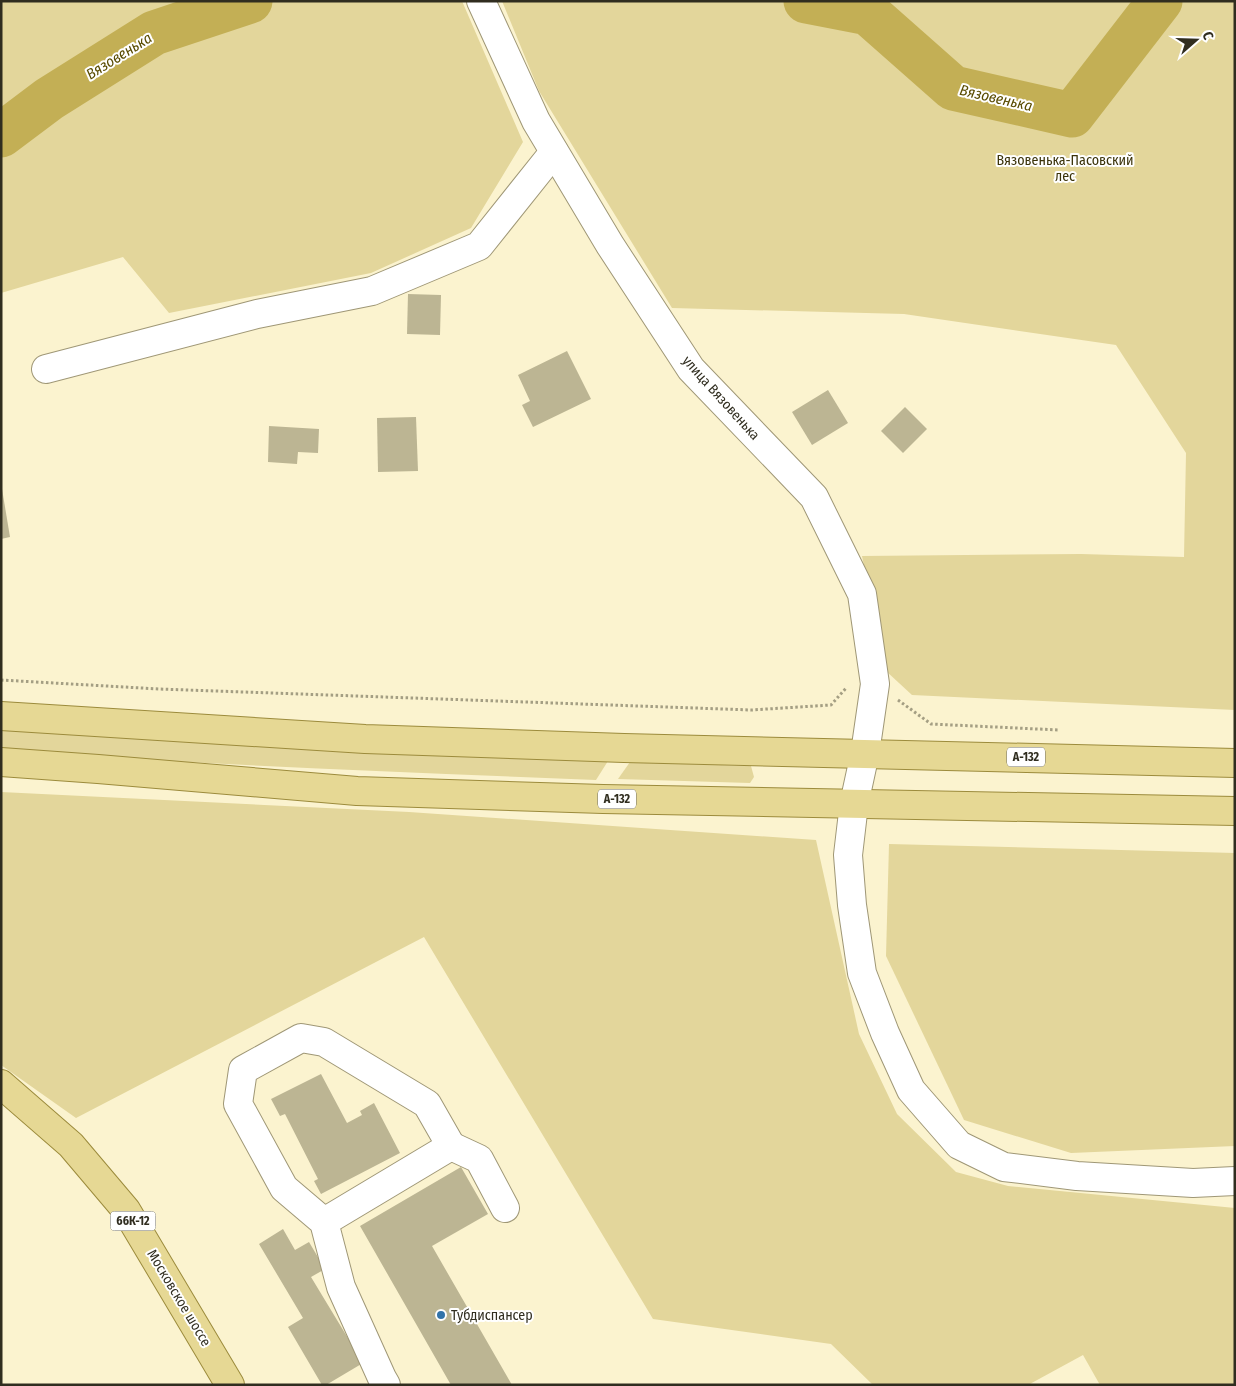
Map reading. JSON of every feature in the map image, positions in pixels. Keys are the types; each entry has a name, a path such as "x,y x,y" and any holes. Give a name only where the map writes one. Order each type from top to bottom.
{"main road":[{"name":"А-132","path":"1,716 364,739 624,748 1235,763"},
{"name":"А-132","path":"1,762 357,791 854,804 1235,811"},
{"name":"Московское шоссе","path":"2,1085 71,1145 126,1210 230,1385"}],"street":[{"name":"улица Вязовенька","path":"480,1 536,121 610,245 691,368 814,497 862,594 875,684 865,754 854,804 848,855 852,905 862,973 885,1033 911,1090 958,1144 1004,1167 1077,1176 1183,1182 1235,1181"},
{"path":"46,369 257,314 372,291 479,246 554,152"},
{"path":"386,1385 341,1287 324,1222 284,1188 238,1104 243,1070 301,1038 324,1042 427,1104 451,1146 479,1159 504,1208"},
{"path":"324,1222 451,1146"}],"path":[{"path":"1,680 159,689 750,710 831,704 853,682 875,684 931,724 1068,730"}],"green space":[{"path":"1,1 462,1 523,142 471,228 371,273 169,313 123,257 1,293"},
{"name":"Вязовенька-Пасовский лес","path":"502,1 1235,1 1235,710 912,695 886,671 862,556 1081,554 1184,557 1186,453 1116,345 904,314 672,308 539,91"},
{"path":"1,729 362,751 608,761 596,780 224,764 1,750"},
{"path":"630,762 751,766 754,777 750,783 618,779"},
{"path":"1,792 409,812 816,840 859,1034 897,1114 956,1172 1008,1186 1235,1208 1235,1385 1100,1385 1083,1355 1028,1385 873,1385 831,1344 653,1319 424,937 76,1118 1,1065"},
{"path":"889,844 1235,853 1235,1146 1071,1153 964,1120 886,956"}],"building":[{"path":"408,294 441,295 440,335 407,334"},
{"path":"567,351 591,399 533,427 522,405 530,401 518,375"},
{"path":"828,390 848,423 812,445 792,412"},
{"path":"905,407 927,429 903,453 881,431"},
{"path":"416,417 418,471 378,472 377,418"},
{"path":"269,426 319,429 318,453 298,452 297,464 268,462"},
{"path":"1,489 10,537 1,539"},
{"path":"321,1074 347,1123 362,1115 360,1111 374,1103 400,1153 321,1194 314,1181 318,1179 285,1114 280,1116 271,1099"},
{"name":"Тубдиспансер","path":"461,1167 488,1214 432,1246 512,1385 451,1385 360,1226"},
{"path":"283,1229 295,1250 309,1242 325,1269 311,1277 363,1363 326,1385 322,1385 288,1327 303,1318 259,1244"}],"waterway":[{"name":"Вязовенька","path":"1,135 49,99 154,33 250,1"},
{"name":"Вязовенька","path":"806,1 868,13 953,88 1072,115 1160,1"}],"place":[{"name":"Тубдиспансер","path":"441,1315"}]}
